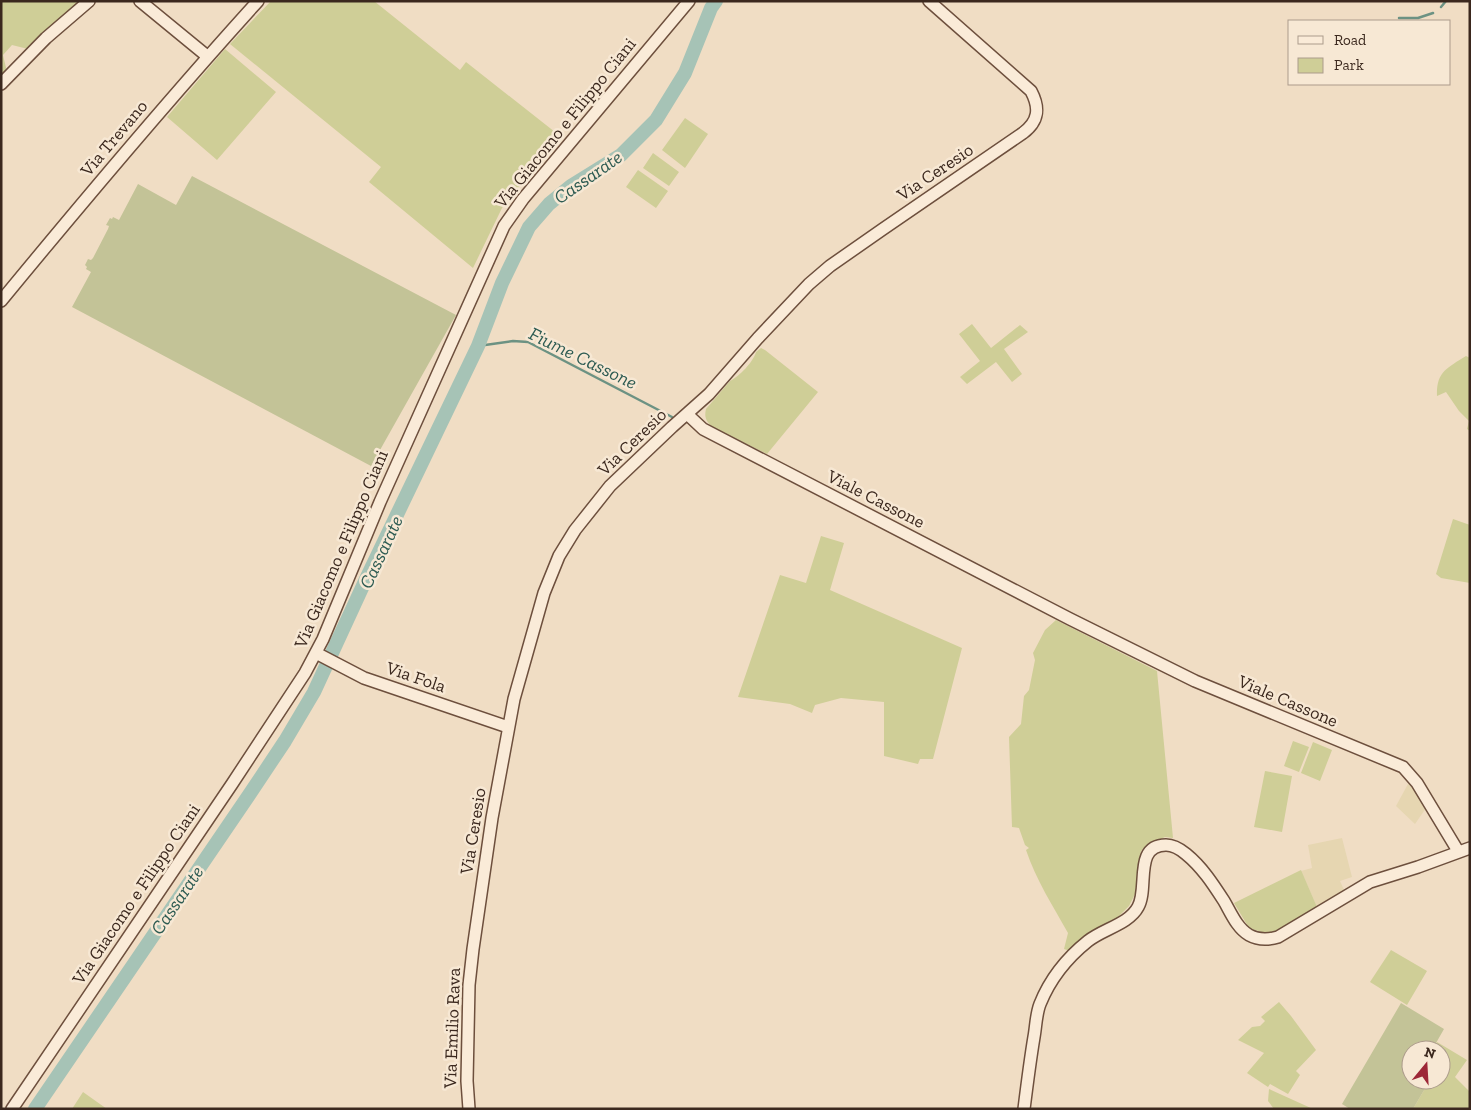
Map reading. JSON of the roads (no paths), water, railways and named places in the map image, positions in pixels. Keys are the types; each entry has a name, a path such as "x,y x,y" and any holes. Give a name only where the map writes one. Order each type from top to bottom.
{"main road":[{"path":"1,84 46,38 89,1"},
{"path":"140,1 207,56"},
{"name":"Via Trevano","path":"1,301 117,161 207,56 258,1"},
{"name":"Via Giacomo e Filippo Ciani","path":"12,1109 319,654 380,502 504,226 523,199 689,1"},
{"name":"Via Ceresio","path":"473,949 508,727 544,593 559,556 575,530 610,486 709,394 758,338 814,279 918,204 1030,128 1034,123 1037,115 1037,101 1024,84 929,1"},
{"name":"Viale Cassone","path":"687,414 703,429 1070,619 1195,681 1403,767 1417,783 1458,852"},
{"name":"Via Fola","path":"319,654 340,666 377,682 508,727"},
{"path":"1024,1109 1040,1004 1053,980 1067,961 1089,940 1136,911 1142,897 1144,861 1150,851 1160,845 1174,846 1191,858 1210,880 1242,929 1252,936 1267,940 1278,937 1370,882 1470,848"},
{"name":"Via Emilio Rava","path":"469,1109 467,1046 469,985 473,949"}],"waterway":[{"name":"Cassarate","path":"35,1109 249,795 285,741 314,692 478,346 502,283 529,227 549,204 571,186 621,155 656,120 685,73 711,8 716,1"},
{"path":"1441,7 1446,1"},
{"path":"1399,18 1418,18 1433,13"},
{"name":"Fiume Cassone","path":"478,346 513,341 528,342 672,417"}]}
